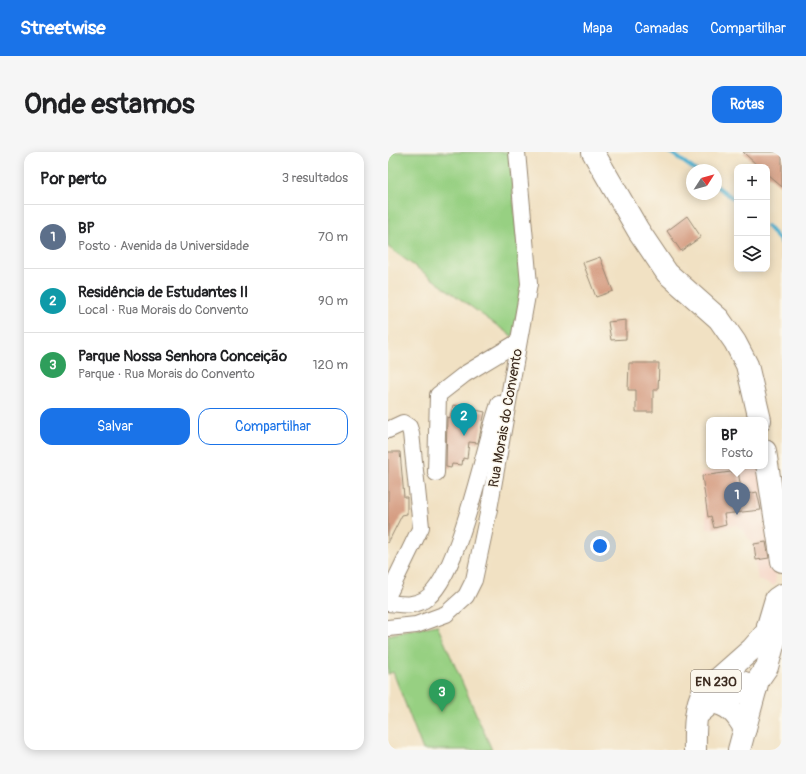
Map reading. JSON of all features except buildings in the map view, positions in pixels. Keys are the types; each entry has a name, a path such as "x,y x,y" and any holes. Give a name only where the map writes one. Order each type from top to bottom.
{"main road":[{"path":"593,152 638,230 668,273 719,320 735,342 747,365 759,417"},
{"path":"768,469 782,561"},
{"path":"757,684 754,674 765,634 776,599 782,595"},
{"path":"739,750 757,684 767,668 782,613"},
{"name":"EN 230","path":"695,750 695,717 698,702 702,694 752,649 765,634"},
{"name":"EN 230","path":"717,680 732,678 757,684"},
{"name":"EN 230","path":"695,717 711,702 726,694 757,684"},
{"name":"EN 230","path":"711,702 725,705 734,711 745,729"}],"street":[{"name":"Rua Morais do Convento","path":"388,628 416,625 446,614 466,596 474,580 529,284 517,152"},
{"path":"436,473 438,395 465,374 517,348"},
{"path":"388,603 410,605 424,600 440,584 464,527 495,415 517,348"},
{"path":"388,430 403,423 409,427 411,433 421,527 388,595"}],"shaded area":[{"path":"722,469 761,469 777,563 775,586 758,580 752,542 736,525 707,529 700,473"}],"green space":[{"path":"388,152 509,152 522,286 513,337 388,247"},
{"path":"437,625 492,750 423,750 393,672 388,674 388,635"}],"waterway":[{"path":"670,152 687,164"},
{"path":"722,190 736,200"},
{"path":"770,229 782,243"}],"place":[{"name":"Residência de Estudantes II","path":"464,436"},
{"name":"BP","path":"737,515"},
{"name":"Parque Nossa Senhora Conceição","path":"442,712"}]}
